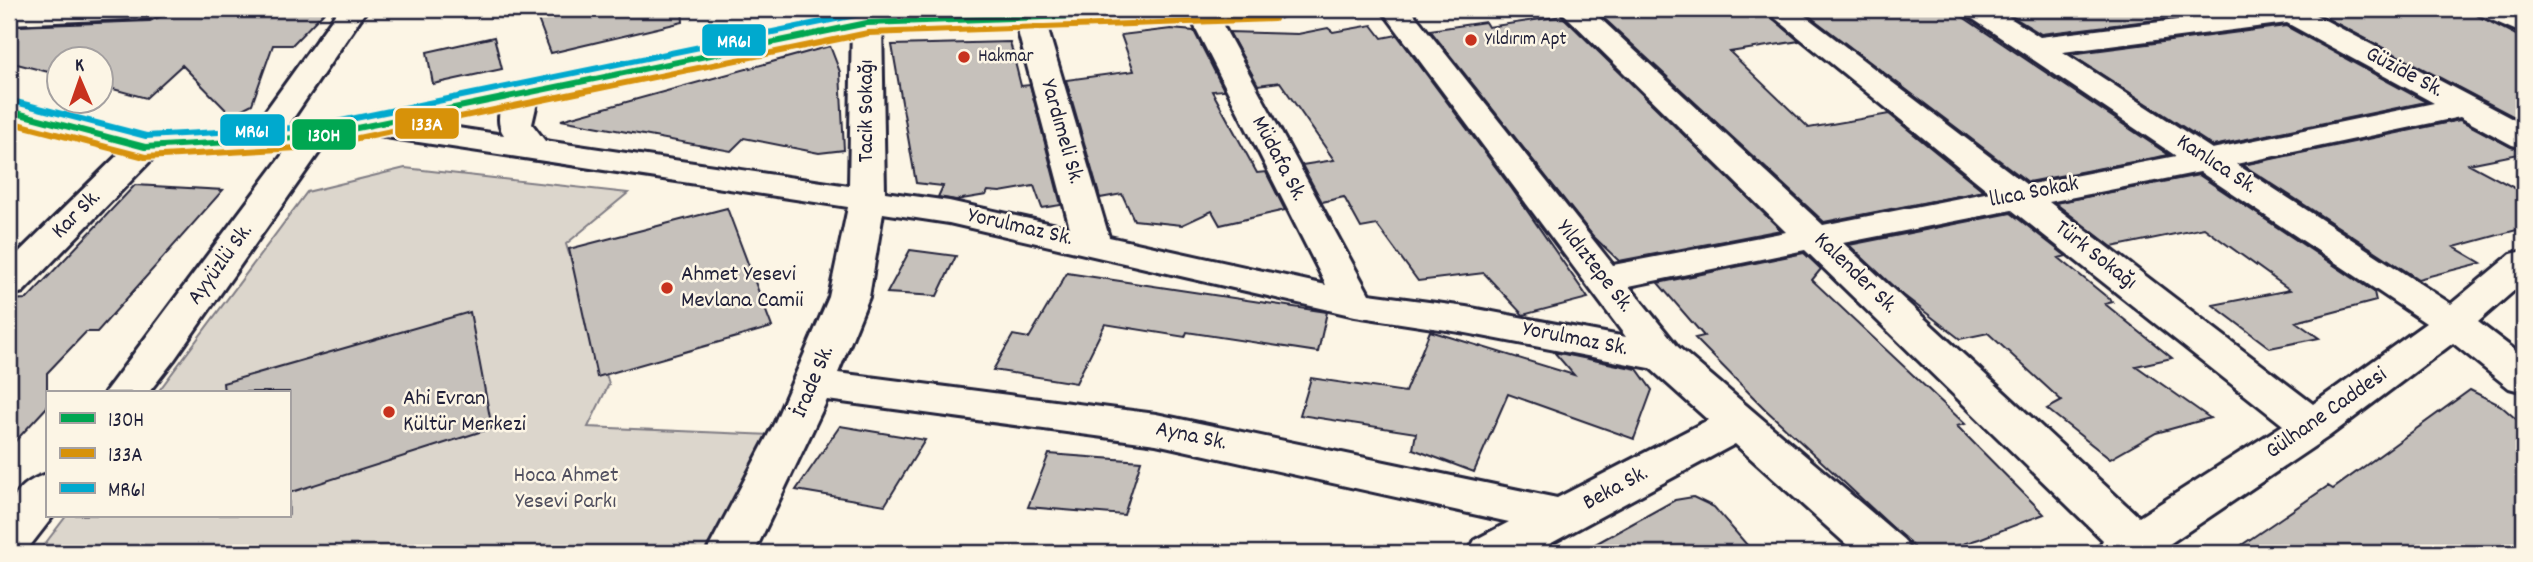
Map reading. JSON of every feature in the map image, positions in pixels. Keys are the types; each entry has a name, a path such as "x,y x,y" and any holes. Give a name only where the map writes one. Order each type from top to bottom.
{"street":[{"path":"10,11 150,9"},
{"path":"9,111 145,147 313,137 523,94 868,16 1274,9"},
{"name":"Yıldıztepe Sk.","path":"1395,9 1663,357 1887,553"},
{"name":"Kalender Sk.","path":"1573,9 1816,237 2128,547"},
{"name":"Türk Sokağı","path":"1778,9 2313,426"},
{"name":"Kanlıca Sk.","path":"1977,9 2453,323 2524,378"},
{"path":"2490,9 2524,25"},
{"path":"261,141 359,10"},
{"name":"Müdafa Sk.","path":"1200,11 1355,304"},
{"path":"2033,47 2288,12"},
{"name":"Güzide Sk.","path":"2288,12 2524,138"},
{"name":"Yardımeli Sk.","path":"1031,14 1093,245"},
{"name":"Tacik Sokağı","path":"867,200 868,16"},
{"path":"523,94 512,116 516,130 534,149"},
{"name":"llıca Sokak","path":"1603,279 2018,196 2211,161 2465,106"},
{"name":"Yorulmaz Sk.","path":"372,125 949,212 1355,304 1466,320 1663,357"},
{"name":"Ayyüzlü Sk.","path":"128,391 160,351 313,137"},
{"name":"Kar Sk.","path":"9,284 145,147"},
{"name":"İrade Sk.","path":"731,553 813,384 849,298 867,200"},
{"name":"Gülhane Caddesi","path":"2128,547 2313,426 2453,323 2524,262"},
{"name":"Ayna Sk.","path":"813,384 1156,429 1564,517"},
{"name":"Beka Sk.","path":"1492,553 1739,424"},
{"path":"9,538 46,492"}],"green space":[{"name":"Hoca Ahmet Yesevi Parkı","path":"405,168 628,193 566,244 609,384 588,427 774,435 711,553 38,553 66,516 290,516 290,391 159,391 307,192"}],"building":[{"path":"534,9 682,9 683,22 551,53"},
{"path":"1762,9 1799,41 1730,52 1809,128 1889,114 1984,191 1824,222 1596,11"},
{"path":"1800,9 1951,9 2169,155 2028,182"},
{"path":"2246,9 2041,34 2002,10"},
{"path":"2309,9 2465,9 2524,39 2524,122"},
{"path":"325,11 292,45 273,45 252,104 231,115 182,65 146,98 116,90 116,46 46,46 46,71 9,62 9,31 16,26 150,21 163,15"},
{"path":"1562,16 1781,230 1619,261 1593,236 1430,30 1485,22 1488,27"},
{"path":"1372,25 1382,38 1397,35 1512,189 1588,298 1523,315 1484,273 1418,281 1377,225 1361,228 1344,197 1322,202 1302,165 1334,160 1280,82 1258,85 1229,32 1298,34 1328,28 1333,32"},
{"path":"2286,26 2426,102 2213,146 2070,54"},
{"path":"1171,29 1194,31 1224,90 1212,91 1257,173 1266,172 1285,210 1220,225 1212,211 1182,225 1134,220 1122,194 1100,198 1066,80 1134,71 1121,35"},
{"path":"494,37 502,69 433,84 427,52"},
{"path":"1010,42 1021,86 1030,85 1061,205 1042,208 1034,186 1000,192 988,191 986,195 956,200 938,197 943,186 916,183 892,45"},
{"path":"830,46 840,72 844,150 819,153 744,138 731,151 561,120"},
{"path":"2460,120 2511,147 2524,150 2524,153 2469,164 2524,193 2524,228 2454,247 2481,263 2418,279 2243,165"},
{"path":"2199,175 2374,292 2376,301 2296,322 2319,338 2270,348 2213,305 2290,290 2204,228 2112,247 2055,203"},
{"path":"135,185 223,190 97,332 86,332 47,373 46,408 9,448 9,300 27,299"},
{"name":"Ahmet Yesevi Mevlana Camii","path":"727,208 772,327 597,377 569,249"},
{"path":"2011,213 2066,256 2059,258 2113,302 2105,304 2172,358 2136,366 2210,418 2156,433 2110,459 2047,409 2062,401 1988,333 1960,339 1898,291 1849,245"},
{"path":"910,250 956,256 937,296 887,293"},
{"path":"1804,253 1821,269 1812,280 1965,424 1957,426 2044,514 1979,539 1933,553 1920,553 1766,410 1695,338 1704,336 1658,283"},
{"path":"1067,273 1327,312 1318,352 1187,332 1185,337 1105,324 1076,383 993,370 1013,335 1029,338"},
{"name":"Ahi Evran Kültür Merkezi","path":"470,312 492,428 290,493 290,391 224,391 223,383"},
{"path":"1430,331 1574,375 1554,352 1637,369 1652,390 1634,439 1508,394 1474,472 1413,449 1416,433 1300,415 1311,378 1405,392"},
{"path":"2470,390 2500,405 2524,426 2524,553 2230,553 2328,486 2333,489"},
{"path":"840,426 925,440 885,505 796,490"},
{"path":"1049,454 1141,461 1124,515 1028,507"},
{"path":"1693,497 1714,507 1754,553 1579,553 1675,500"}],"transit line":[{"name":"MR61","path":"12,101 146,136 312,127 865,13 976,9"},
{"name":"130H","path":"9,111 145,147 313,137 867,23 1274,9"},
{"name":"133A","path":"9,122 145,157 314,147 868,33 1274,19"}],"place":[{"name":"Yıldırım Apt","path":"1471,40"},
{"name":"Hakmar","path":"964,57"},
{"name":"Ahmet Yesevi Mevlana Camii","path":"667,288"},
{"name":"Ahi Evran Kültür Merkezi","path":"389,412"}]}
